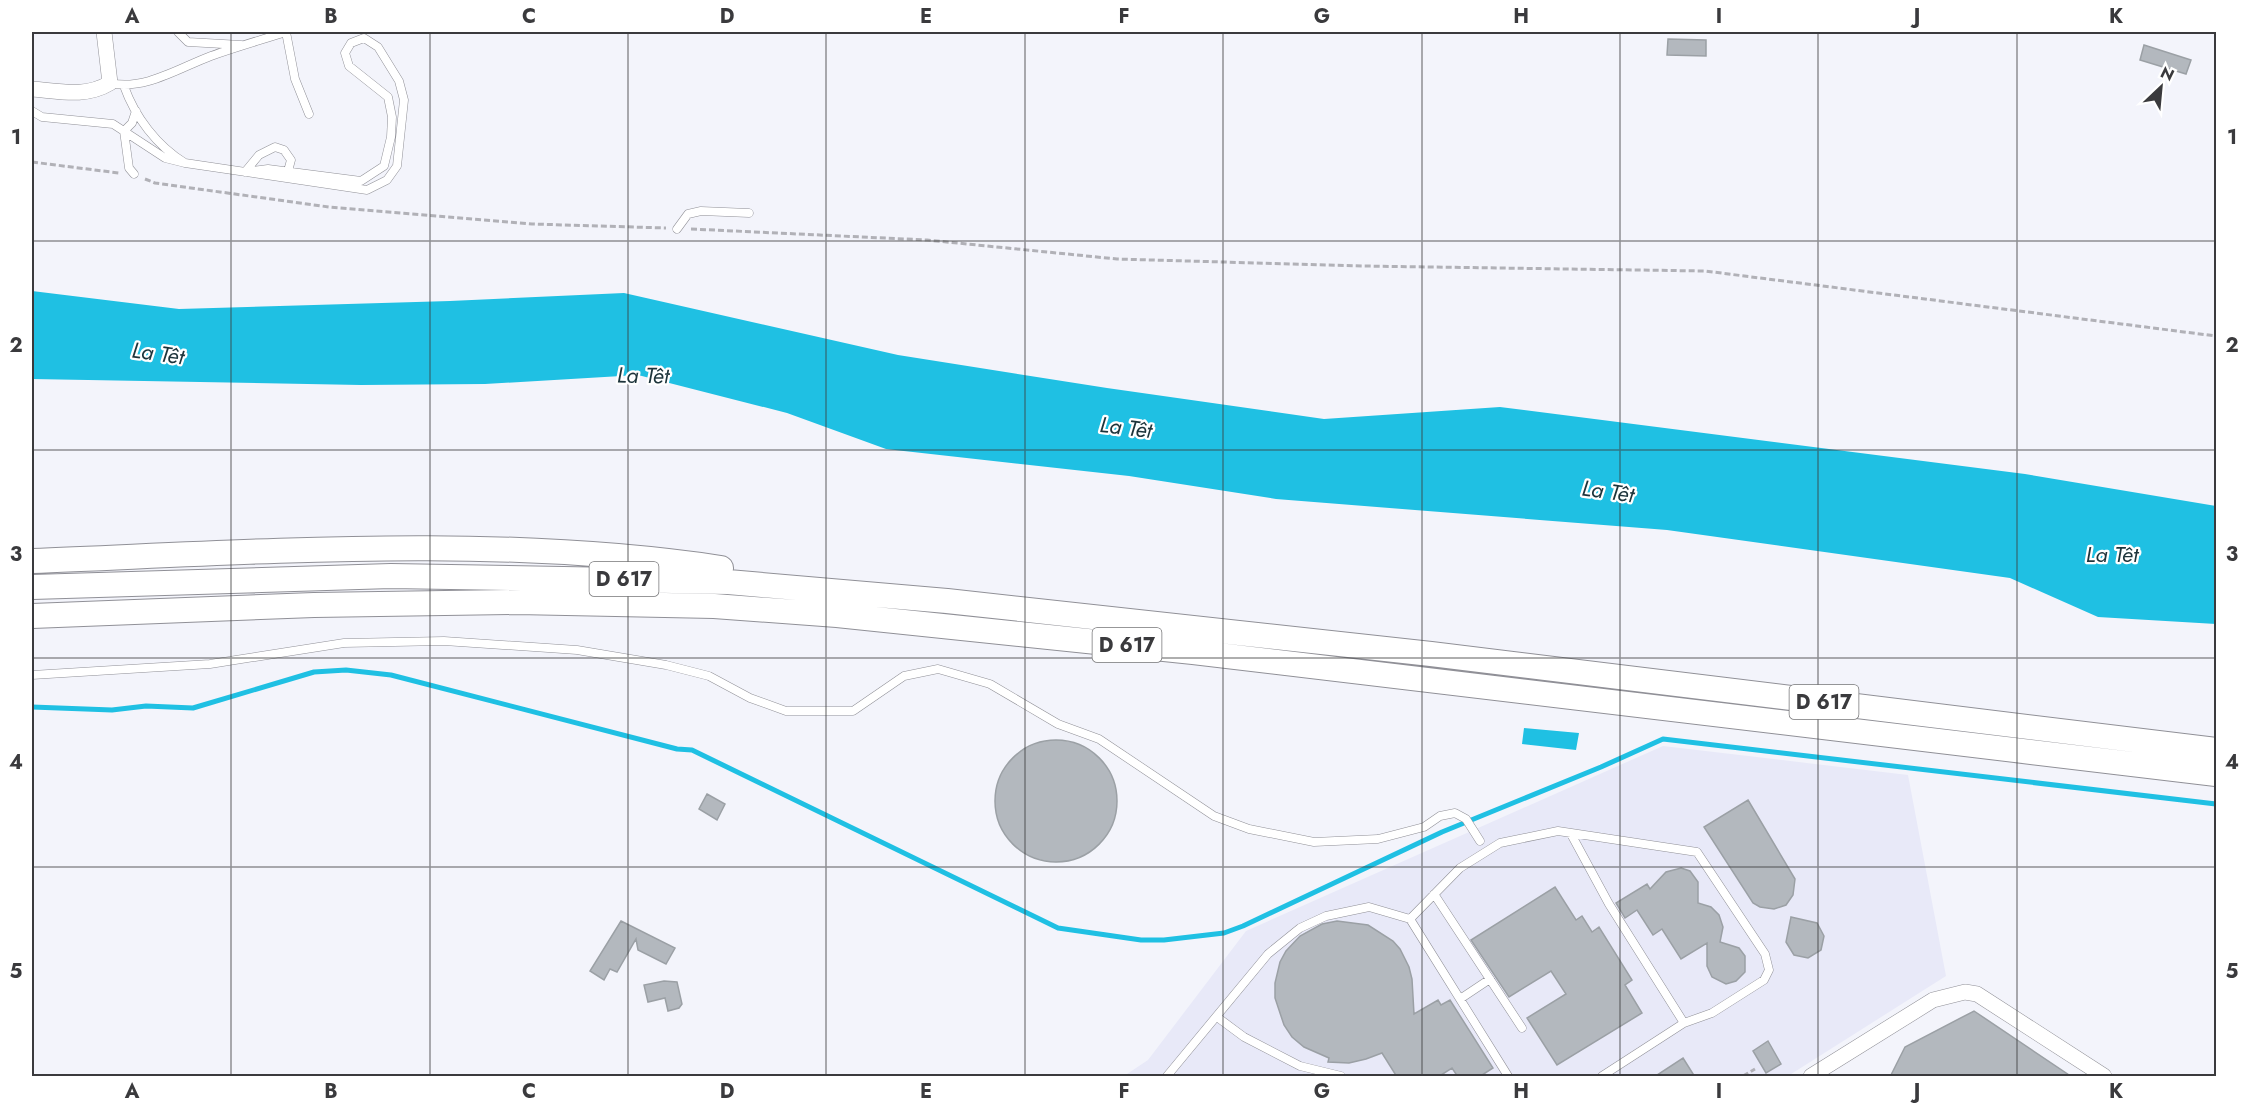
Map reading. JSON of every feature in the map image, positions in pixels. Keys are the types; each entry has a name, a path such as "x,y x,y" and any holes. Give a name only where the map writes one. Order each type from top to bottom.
{"highway":[{"path":"32,561 380,548 536,550 699,564 947,601"},
{"name":"D 617","path":"32,587 391,576 728,582 947,601 1431,654 2217,750"},
{"name":"D 617","path":"32,616 314,605 517,602 714,606 837,615 1193,652 2217,774"}],"street":[{"path":"32,89 88,93 117,84 104,32"},
{"path":"1811,1077 1933,1000 1965,992 1977,994 2104,1077"}],"lane":[{"path":"178,32 188,42 245,45"},
{"path":"185,163 166,152 117,84 163,76 211,56 286,32 295,79 309,114"},
{"path":"32,111 42,117 113,124 165,158 185,163 245,172 367,190 387,180 397,166 404,100 399,81 378,47 364,38 351,43 345,53 349,66 388,98 392,117 391,137 384,166 361,181 268,168 245,172"},
{"path":"124,131 132,123 136,111"},
{"path":"124,131 129,168 134,174"},
{"path":"245,172 259,155 275,147 284,150 291,160 288,171"},
{"path":"677,228 688,214 701,211 749,213"},
{"path":"32,675 210,664 344,643 444,641 577,650 666,665 709,676 750,698 786,711 853,711 904,676 938,669 990,684 1058,724 1099,739 1214,816 1249,829 1314,843 1378,839 1424,827 1440,816 1455,813 1466,819 1480,841"},
{"path":"1410,919 1460,868 1500,843 1558,831 1697,852 1765,954 1769,970 1764,980 1712,1013 1684,1023 1602,1077"},
{"path":"1571,834 1609,903 1684,1023"},
{"path":"1434,894 1522,1028"},
{"path":"1167,1077 1268,954 1300,928 1326,916 1369,907 1410,919 1508,1077"},
{"path":"1460,999 1490,979"},
{"path":"1217,1017 1244,1036 1300,1066 1341,1077"}],"path":[{"path":"32,162 134,174 155,183 329,207 532,224 677,228 927,240 1116,260 1705,271 2217,336"},
{"path":"1743,1077 1755,1069"}],"shaded area":[{"path":"1663,746 1908,775 1946,976 1788,1076 1124,1076 1148,1060 1246,931"}],"water":[{"name":"La Têt","path":"32,291 179,309 624,293 898,355 1324,419 1500,407 2025,474 2216,506 2216,624 2098,617 2010,578 1667,530 1276,499 1129,476 886,449 787,413 638,375 485,384 361,385 32,379"},
{"path":"1524,728 1579,733 1576,750 1522,744"}],"building":[{"path":"1668,39 1706,40 1706,56 1667,55"},
{"path":"2144,45 2191,60 2186,74 2140,60"},
{"path":"1056,740 1079,744 1099,758 1113,778 1117,801 1113,824 1099,844 1079,858 1056,862 1033,858 1013,844 999,824 995,801 999,778 1013,758 1033,744"},
{"path":"707,794 725,804 717,820 699,809"},
{"path":"1748,800 1795,879 1793,895 1786,905 1774,909 1760,907 1753,903 1704,827"},
{"path":"1681,868 1690,871 1698,882 1698,903 1711,907 1719,915 1723,927 1720,942 1739,948 1745,956 1745,972 1736,981 1726,984 1712,977 1707,966 1707,943 1681,959 1662,929 1653,935 1637,910 1625,918 1616,903 1647,884 1650,889 1666,872"},
{"path":"1555,887 1576,920 1582,916 1592,932 1599,927 1632,980 1625,985 1642,1013 1557,1065 1527,1018 1566,994 1551,971 1509,997 1471,940"},
{"path":"1791,917 1817,923 1824,936 1821,950 1808,958 1794,955 1786,942"},
{"path":"621,921 675,948 666,964 638,950 636,939 617,972 610,969 604,980 590,971"},
{"path":"1337,921 1368,925 1393,941 1409,967 1414,1014 1438,1000 1441,1005 1450,1000 1493,1068 1479,1077 1458,1077 1452,1068 1438,1077 1397,1077 1382,1053 1349,1063 1328,1062 1329,1058 1304,1047 1292,1037 1284,1025 1275,998 1275,983 1280,962 1286,951 1300,936 1322,924"},
{"path":"664,981 677,982 682,1004 679,1008 668,1011 665,998 648,1002 644,985"},
{"path":"1974,1011 2072,1077 1890,1077 1905,1047"},
{"path":"1768,1041 1781,1064 1766,1073 1753,1051"},
{"path":"1683,1058 1695,1077 1654,1077"}],"waterway":[{"path":"32,707 112,710 146,706 193,708 314,672 346,670 391,675 677,749 692,750 1058,928 1141,940 1164,940 1224,933 1243,926 1442,832 1663,739 2216,804"}]}
